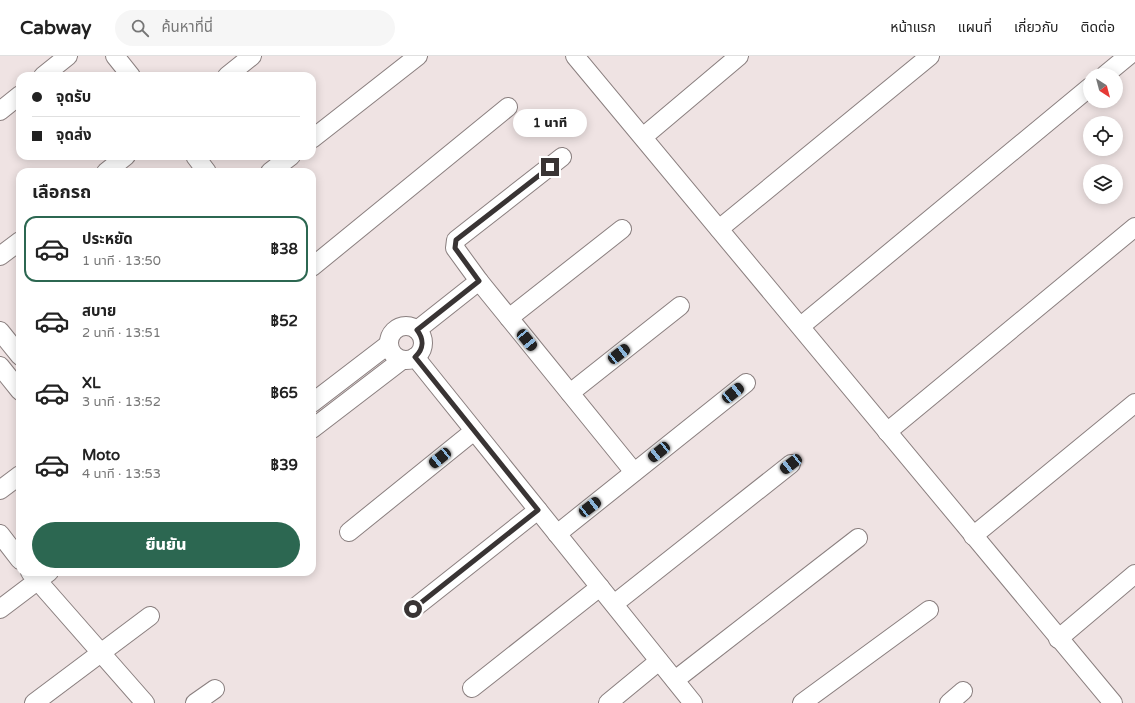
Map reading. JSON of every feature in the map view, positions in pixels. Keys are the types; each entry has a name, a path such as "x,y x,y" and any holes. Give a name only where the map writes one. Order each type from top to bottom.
{"street":[{"path":"48,72 68,56"},
{"path":"115,56 128,72"},
{"path":"232,72 252,56"},
{"path":"316,136 418,56"},
{"path":"575,56 1058,639 1113,703"},
{"path":"643,137 739,56"},
{"path":"719,229 930,56"},
{"path":"1113,68 1128,56"},
{"path":"800,326 1083,94"},
{"path":"0,111 16,98"},
{"path":"316,264 508,107"},
{"path":"562,157 456,240 455,248 479,281 634,472"},
{"path":"111,168 121,160"},
{"path":"275,168 286,160"},
{"path":"887,432 1135,227"},
{"path":"509,318 622,229"},
{"path":"0,256 16,244"},
{"path":"417,330 479,281"},
{"path":"570,393 680,306"},
{"path":"316,426 408,358 419,353 423,344 417,330 406,326 401,327 392,333 389,344 391,350 408,358 474,431 693,703"},
{"path":"0,331 16,351"},
{"path":"316,400 389,344"},
{"path":"0,366 16,386"},
{"path":"557,534 746,383"},
{"path":"973,536 1135,403"},
{"path":"349,532 474,431"},
{"path":"614,604 791,464"},
{"path":"0,490 16,478"},
{"path":"413,609 538,510"},
{"path":"0,534 16,555"},
{"path":"674,680 858,538"},
{"path":"1058,639 1135,574"},
{"path":"0,609 37,576"},
{"path":"39,576 101,653 145,703"},
{"path":"472,688 600,587"},
{"path":"802,703 929,610"},
{"path":"34,703 150,616"},
{"path":"608,703 659,661"},
{"path":"195,703 214,689"},
{"path":"948,703 963,691"}],"route":[{"path":"413,609 538,510 415,357 422,349 423,344 417,330 479,281 455,248 456,240 550,167"}]}
